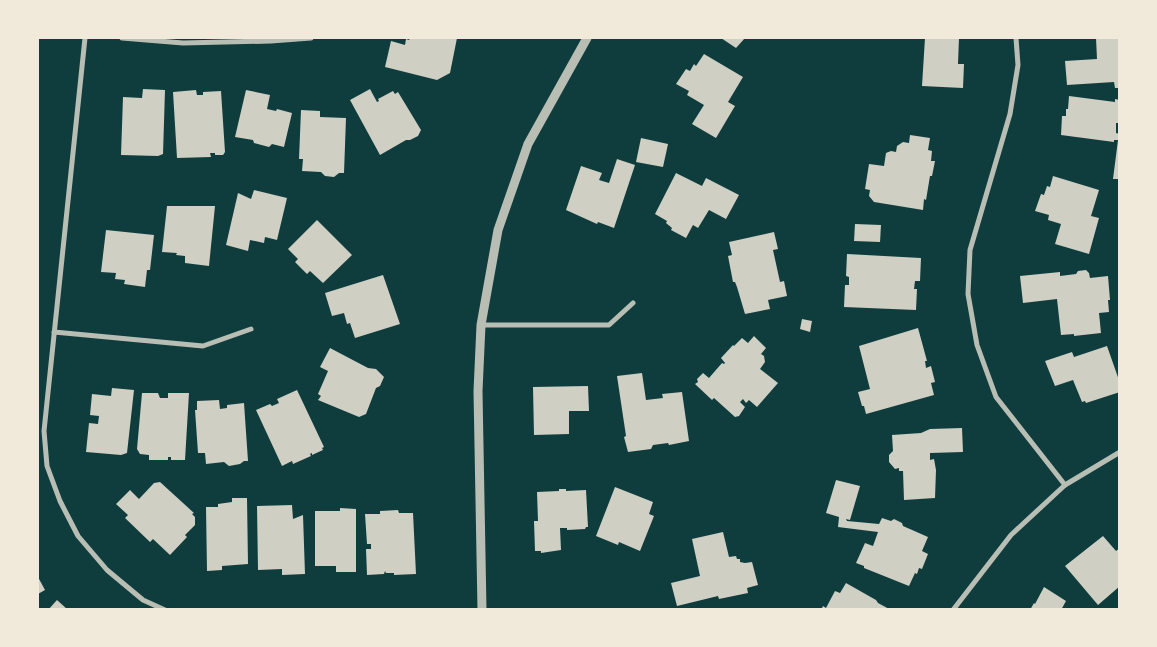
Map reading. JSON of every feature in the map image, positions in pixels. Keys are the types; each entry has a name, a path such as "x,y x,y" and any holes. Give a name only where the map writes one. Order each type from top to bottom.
{"street":[{"path":"85,38 44,431 47,466 60,501 78,536 107,570 143,600 165,610"},
{"path":"122,38 183,43 312,38"},
{"path":"482,610 478,391 481,325 498,230 528,144 588,38"},
{"path":"1016,38 1018,65 1010,114 970,250 968,294 977,346 996,397 1065,485"},
{"path":"481,325 609,325 633,303"},
{"path":"54,332 204,346 250,329"},
{"path":"953,610 1011,535 1065,485 1120,452"}],"building":[{"path":"410,38 457,38 450,73 437,80 385,67 391,41 405,45 406,39 409,40"},
{"path":"721,38 745,38 736,48"},
{"path":"925,38 959,38 958,64 964,64 963,88 922,86"},
{"path":"1096,38 1120,38 1120,88 1115,88 1114,82 1067,85 1065,61 1097,59"},
{"path":"704,54 743,77 728,102 735,106 716,138 692,124 704,105 687,95 689,91 676,84 686,69 690,71 694,64 696,66"},
{"path":"143,89 165,90 163,154 158,156 121,155 123,97 142,98"},
{"path":"370,89 377,102 379,101 378,99 393,91 395,94 398,92 421,130 418,136 406,140 380,155 350,100"},
{"path":"196,90 197,95 203,95 203,92 221,91 225,152 223,155 210,153 211,157 177,158 173,92"},
{"path":"246,90 270,95 267,109 276,111 277,109 292,113 284,147 272,144 269,147 254,143 253,140 235,137"},
{"path":"1069,96 1115,102 1115,99 1120,100 1120,123 1116,123 1116,133 1120,134 1120,179 1113,179 1118,140 1114,140 1114,142 1061,135 1062,116 1066,116"},
{"path":"301,110 320,111 320,117 346,118 344,173 339,173 334,177 325,176 321,172 302,171 303,159 299,159"},
{"path":"910,135 930,138 928,150 932,151 931,161 935,161 926,200 924,199 923,210 874,202 869,196 870,190 865,189 869,164 884,166 886,153 896,152 897,146 903,142 909,143"},
{"path":"641,138 668,144 663,167 636,162"},
{"path":"617,159 635,165 614,228 598,222 597,224 566,210 581,166 602,173 599,180 609,183"},
{"path":"676,173 702,186 706,178 739,195 726,219 709,210 698,228 693,225 686,238 671,230 672,228 666,223 667,221 655,214"},
{"path":"1053,176 1099,190 1091,216 1099,218 1089,254 1055,244 1061,224 1048,220 1049,215 1035,211 1041,194 1044,195 1047,186 1050,187"},
{"path":"254,190 287,198 277,240 265,237 264,243 250,240 248,251 226,245 238,193 251,199"},
{"path":"167,206 215,206 209,266 185,263 185,256 176,255 177,253 162,252"},
{"path":"317,220 352,255 323,283 310,271 307,274 295,262 298,259 288,249"},
{"path":"855,224 881,225 880,242 854,241"},
{"path":"106,230 154,235 150,270 147,270 145,287 124,284 125,280 115,279 116,273 101,272"},
{"path":"774,232 778,249 773,250 780,282 784,281 787,296 768,300 770,309 745,314 737,287 735,282 733,282 728,256 732,255 729,242"},
{"path":"847,254 921,258 920,281 915,281 914,289 917,289 916,310 844,307 845,285 849,285 849,277 846,276"},
{"path":"1086,270 1090,278 1108,276 1109,312 1099,313 1101,333 1074,336 1074,334 1061,335 1057,299 1023,303 1020,276 1060,272 1060,276 1076,274 1078,271"},
{"path":"383,275 400,324 355,338 350,323 347,324 344,313 332,316 325,293"},
{"path":"802,319 812,321 810,332 800,329"},
{"path":"918,328 927,361 925,361 926,368 931,366 935,382 931,383 934,395 866,414 858,392 870,389 859,346"},
{"path":"754,336 766,348 761,354 764,356 765,362 760,369 778,383 757,407 749,400 746,403 743,399 740,402 745,407 739,416 735,417 714,398 712,400 695,384 703,373 709,378 722,363 725,363 721,358 733,345 742,338 748,343"},
{"path":"1107,346 1120,383 1120,392 1086,403 1085,401 1082,402 1073,380 1055,386 1045,361 1072,352 1074,357"},
{"path":"330,348 368,368 376,369 384,377 380,386 376,388 366,414 359,417 318,400 321,396 318,394 328,371 320,367"},
{"path":"642,373 646,400 663,398 662,394 682,392 689,441 669,445 668,443 653,445 651,449 628,452 624,437 626,436 617,376"},
{"path":"588,386 589,411 569,411 569,434 534,435 533,387"},
{"path":"112,388 134,390 127,453 121,455 86,452 89,423 98,424 99,416 90,415 92,394 111,396"},
{"path":"297,390 324,447 322,448 323,450 312,455 312,453 310,454 311,456 293,464 292,461 282,466 256,410 270,404 272,406 279,403 277,399"},
{"path":"142,393 158,393 160,398 168,398 168,393 189,393 185,460 171,460 171,457 168,457 168,460 149,460 149,455 140,454 137,449"},
{"path":"219,400 220,409 227,408 227,405 244,403 248,461 229,466 224,462 206,464 205,453 198,453 195,410 197,410 197,401"},
{"path":"962,428 963,452 930,453 930,460 934,459 936,470 935,498 904,500 903,471 899,471 899,468 895,469 889,462 889,455 893,451 892,435 921,433 930,429"},
{"path":"836,480 860,486 850,520 846,519 847,521 879,524 882,518 891,521 894,519 902,523 903,526 928,537 922,551 928,554 922,569 919,568 917,574 915,573 909,586 856,563 865,543 873,546 878,532 838,527 839,517 826,513"},
{"path":"160,482 194,513 192,514 195,517 195,525 185,535 187,537 170,555 153,539 150,542 125,518 128,515 116,504 130,490 139,499 154,483"},
{"path":"615,487 653,502 649,514 654,516 640,551 619,542 618,545 596,536"},
{"path":"559,489 566,489 566,491 586,490 588,527 585,529 567,530 567,528 560,528 561,550 541,553 541,551 535,551 534,521 538,521 537,492 559,491"},
{"path":"232,498 247,498 248,564 222,566 222,570 207,571 206,507 218,507 218,504 232,502"},
{"path":"292,505 293,519 303,515 305,574 282,575 282,569 258,570 257,506"},
{"path":"340,508 356,509 356,572 336,572 336,566 315,566 315,511 340,511"},
{"path":"398,510 399,513 413,513 416,574 394,575 394,573 386,573 385,571 384,574 367,575 366,549 371,549 371,544 367,544 365,514 380,514 380,511"},
{"path":"723,532 729,557 736,556 737,559 740,559 740,562 752,562 758,585 747,588 748,593 719,599 718,596 677,606 671,583 700,576 692,539"},
{"path":"1103,536 1116,551 1120,548 1120,586 1098,605 1065,566"},
{"path":"38,577 45,590 38,594"},
{"path":"846,583 891,610 821,610 823,606 826,608 835,591 840,593"},
{"path":"1044,587 1066,601 1061,610 1030,610"},
{"path":"57,600 68,610 48,610"}]}
